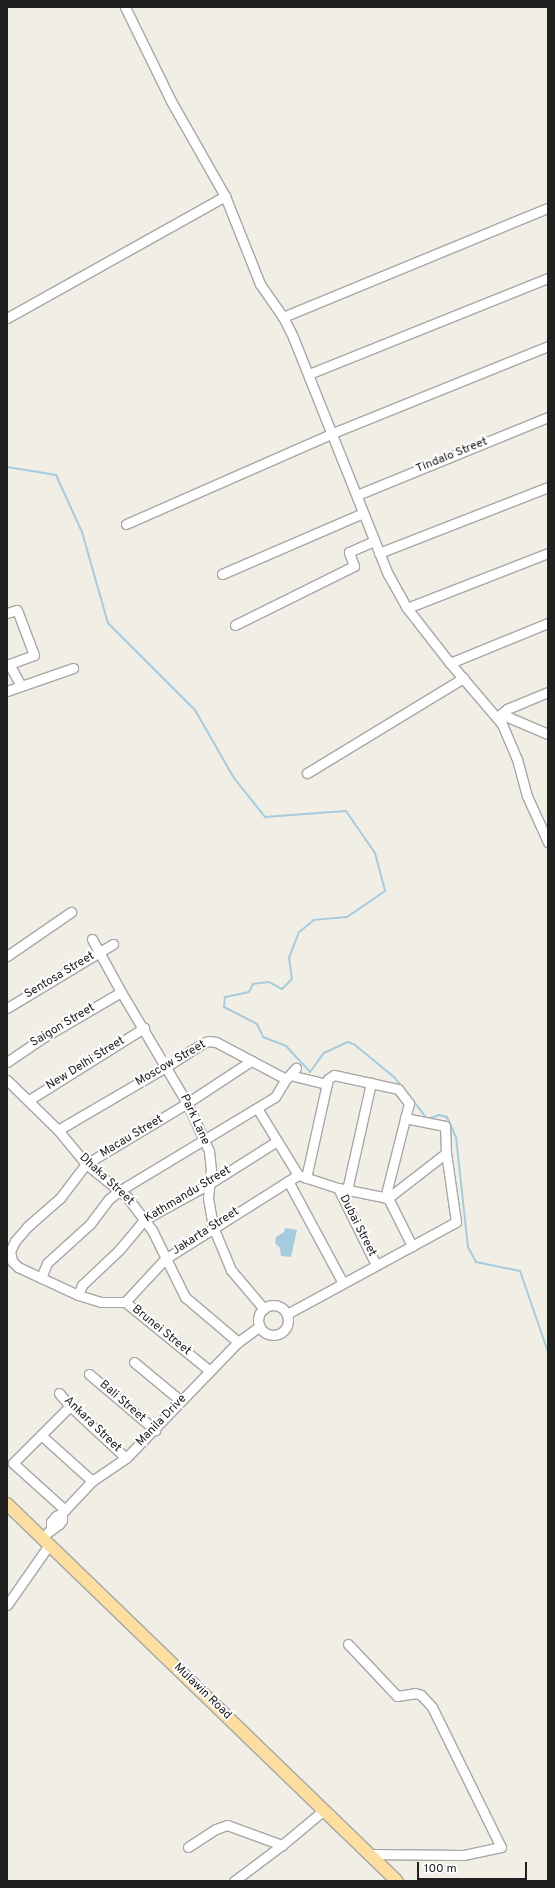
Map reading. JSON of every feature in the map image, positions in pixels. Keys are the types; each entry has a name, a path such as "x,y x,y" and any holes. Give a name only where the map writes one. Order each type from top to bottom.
{"main road":[{"name":"Mulawin Road","path":"7,1504 397,1881"}],"street":[{"path":"125,7 171,101 225,196 260,284 283,317 309,374 379,553 407,608 450,663 500,716 514,752 527,796 548,842"},
{"path":"7,318 225,196"},
{"path":"283,317 548,208"},
{"path":"309,374 548,278"},
{"path":"126,524 333,433 548,346"},
{"name":"Tindalo Street","path":"357,495 548,417"},
{"path":"379,553 548,487"},
{"path":"222,574 363,513"},
{"path":"235,625 354,566 349,552 374,541"},
{"path":"407,608 548,553"},
{"path":"7,613 17,610 34,655 8,665 21,686"},
{"path":"450,663 548,623"},
{"path":"7,691 73,668"},
{"path":"307,773 463,678"},
{"path":"500,716 508,709 548,692"},
{"path":"500,716 548,734"},
{"path":"7,956 71,912"},
{"name":"Park Lane","path":"92,939 121,992 188,1103 209,1151 211,1169 208,1198 213,1227 231,1270 264,1309"},
{"name":"Sentosa Street","path":"7,1008 113,944"},
{"name":"Saigon Street","path":"7,1062 44,1037 121,992"},
{"name":"New Delhi Street","path":"29,1100 144,1028"},
{"name":"Moscow Street","path":"58,1130 166,1067 203,1043 209,1041 216,1042 251,1062 327,1084"},
{"name":"Macau Street","path":"18,1267 12,1261 10,1251 15,1241 28,1226 60,1198 86,1164 188,1103 251,1062"},
{"path":"41,1278 47,1263 90,1224 101,1207 119,1191 275,1097 291,1074"},
{"path":"302,1176 328,1079 334,1075 398,1089 409,1103 386,1198 412,1246"},
{"name":"Dhaka Street","path":"7,1080 58,1130 86,1164 127,1197 152,1230 185,1297 238,1342"},
{"path":"342,1189 371,1083"},
{"path":"257,1108 277,1141 302,1176 342,1189 386,1198 446,1153"},
{"path":"287,1314 456,1222 446,1153 445,1126 405,1118"},
{"name":"Kathmandu Street","path":"78,1295 82,1284 119,1250 144,1219 209,1184 277,1141"},
{"name":"Jakarta Street","path":"125,1302 165,1259 213,1227 288,1181 302,1176"},
{"path":"288,1181 343,1283"},
{"name":"Dubai Street","path":"342,1189 376,1265"},
{"name":"Brunei Street","path":"18,1267 78,1295 101,1302 125,1302 210,1371"},
{"path":"272,1305 277,1305 287,1314 288,1323 280,1334 275,1335 266,1333 260,1326 259,1316 264,1309 272,1305"},
{"name":"Manila Drive","path":"7,1605 46,1542 51,1529 51,1522 56,1516 92,1482 126,1458 155,1430 238,1342 260,1326"},
{"path":"134,1362 181,1401"},
{"name":"Bali Street","path":"89,1374 155,1430"},
{"name":"Ankara Street","path":"59,1393 70,1406 126,1458"},
{"path":"63,1511 13,1463 70,1406"},
{"path":"42,1435 92,1482"},
{"path":"348,1644 397,1696 415,1693 421,1695 432,1707 501,1847 463,1855 370,1854"},
{"path":"234,1881 282,1845 324,1810"},
{"path":"188,1847 216,1829 227,1825 282,1845"}],"water":[{"path":"285,1228 297,1230 291,1257 281,1256 280,1248 275,1243 276,1237 284,1232"}],"waterway":[{"path":"7,467 56,475 82,532 108,623 195,710 234,778 265,817 346,811 375,853 385,891 347,917 314,920 299,932 289,958 292,979 282,989 269,982 253,984 249,992 225,997 224,1007 257,1024 263,1037 286,1046 310,1072 324,1053 348,1042 355,1045 395,1078 405,1091"},
{"path":"412,1099 427,1119 439,1115 447,1117 456,1137 468,1247 476,1262 520,1271 548,1352"}]}
